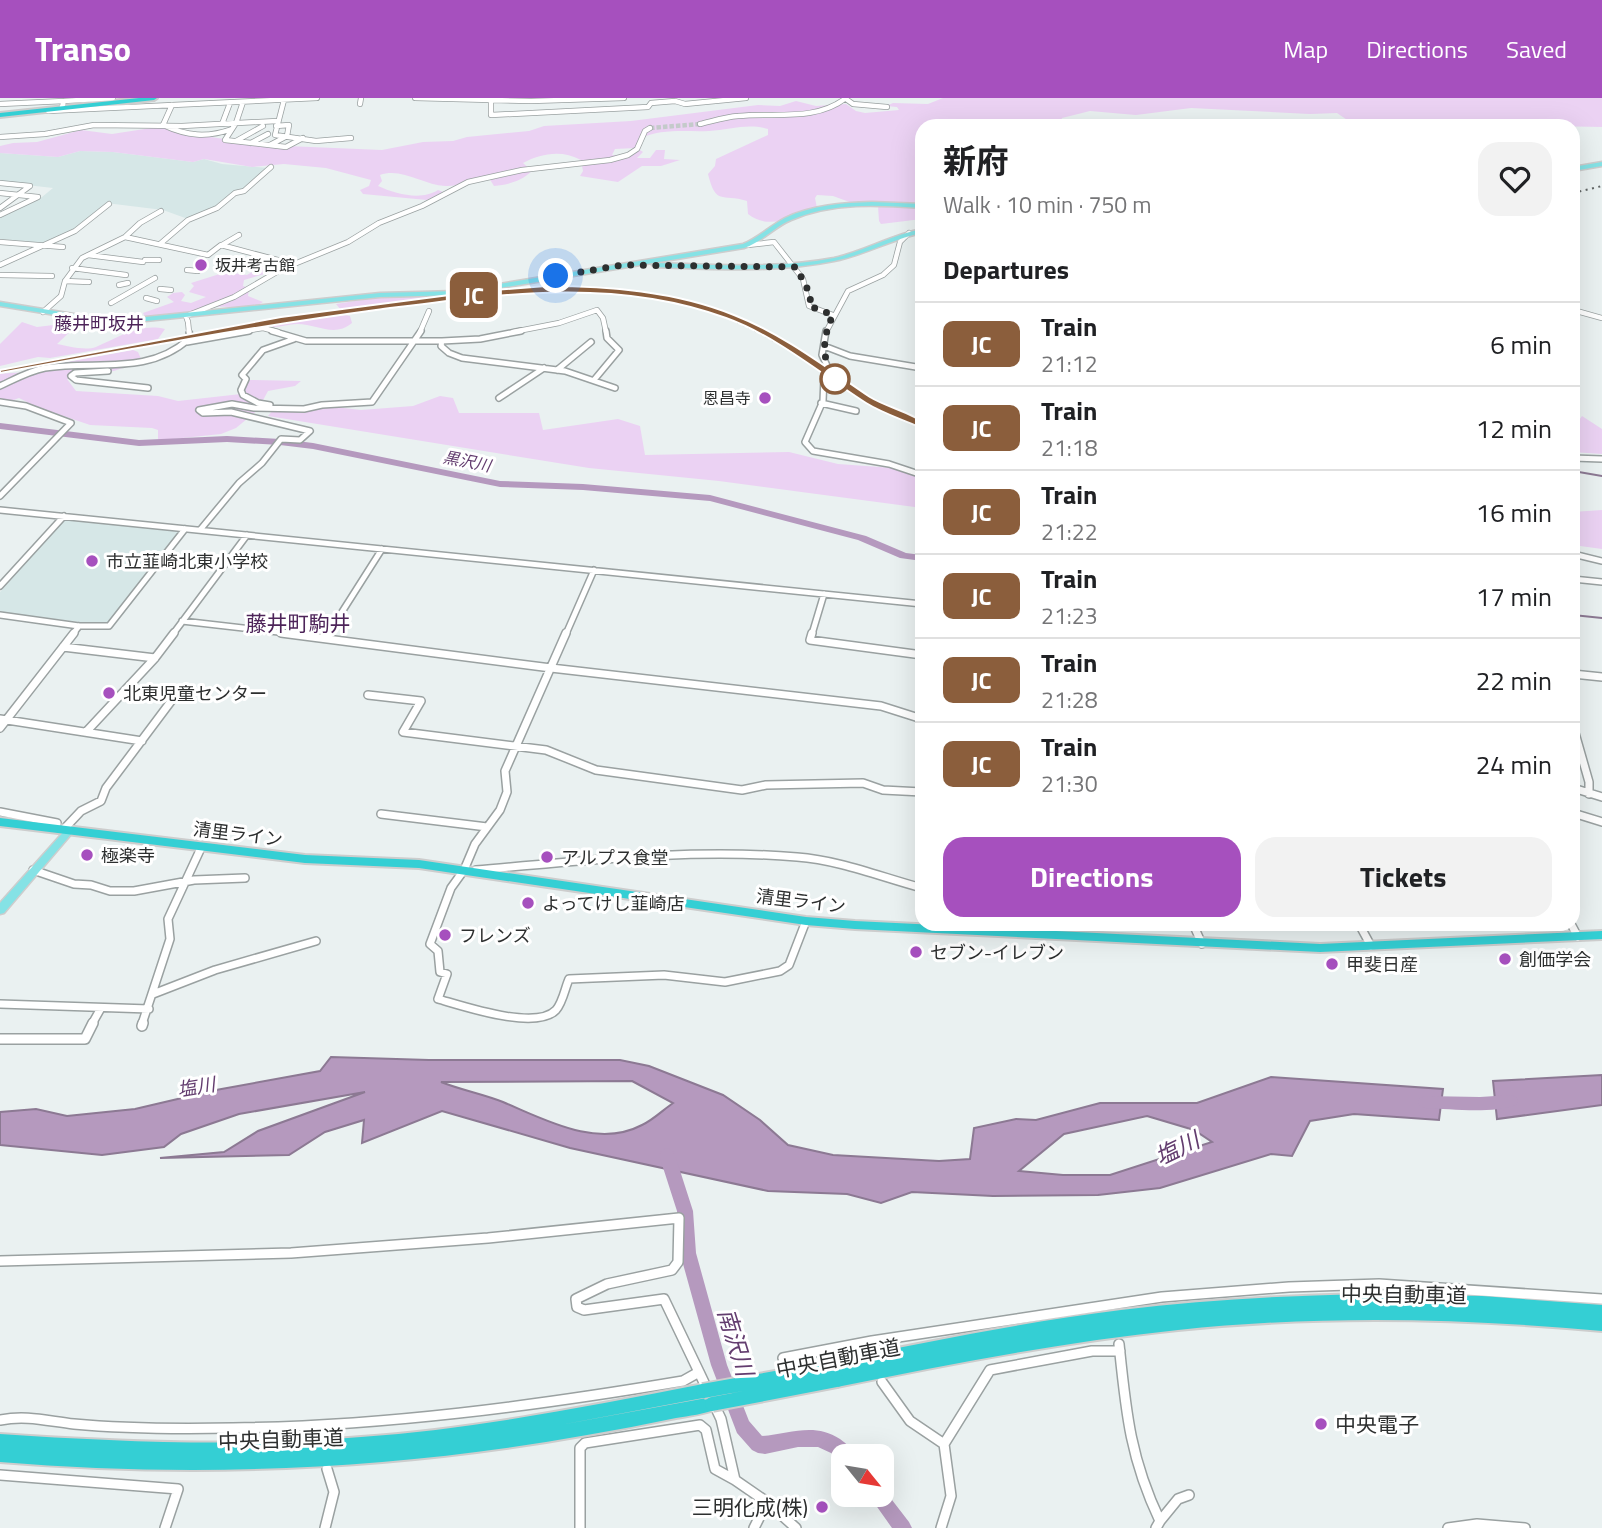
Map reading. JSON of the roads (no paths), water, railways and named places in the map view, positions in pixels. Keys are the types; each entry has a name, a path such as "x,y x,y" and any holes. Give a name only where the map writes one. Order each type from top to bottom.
{"highway":[{"path":"0,115 154,98"},
{"name":"清里ライン","path":"0,822 64,827 201,848 305,859 393,862 468,870 806,921 915,927"},
{"name":"清里ライン","path":"978,931 1320,948 1602,935"},
{"name":"中央自動車道","path":"834,1374 1000,1335 1121,1317 1241,1305 1418,1301 1511,1304 1602,1312"},
{"name":"中央自動車道","path":"0,1441 151,1451 315,1448 460,1433 707,1397 989,1349 1122,1330 1243,1318 1347,1313 1421,1314 1514,1317 1602,1324"},
{"name":"中央自動車道","path":"0,1455 171,1463 347,1458 485,1444 593,1427 707,1397"}],"main road":[{"path":"1580,168 1602,164"},
{"path":"0,304 117,321 187,319 380,295 457,293 748,245 785,221 818,210 876,204 915,206"},
{"path":"623,265 796,267 851,256 915,232"},
{"path":"0,910 64,827"}],"street":[{"path":"0,104 113,98"},
{"path":"44,110 317,98"},
{"path":"415,98 491,101 624,98"},
{"path":"491,101 491,115 648,107 651,103 675,101 685,104 746,98"},
{"path":"701,124 726,118 803,113 835,106 846,98 853,104 887,107"},
{"path":"62,107 65,99"},
{"path":"284,100 275,135 351,138"},
{"path":"243,102 236,123 226,140 286,147 303,138"},
{"path":"215,111 218,103"},
{"path":"222,124 230,103"},
{"path":"163,125 172,105"},
{"path":"0,137 45,134 94,125 289,125 287,136 270,146"},
{"path":"163,125 211,138 232,129"},
{"path":"236,141 263,126"},
{"path":"198,135 211,128"},
{"path":"188,340 187,319 234,297 293,264 337,247 379,223 422,206 468,182 522,170 596,163 628,155 640,146 644,133 650,128"},
{"path":"251,144 268,134"},
{"path":"160,244 188,220 217,208 236,193 244,191 271,167"},
{"path":"0,183 30,186 2,205"},
{"path":"0,192 9,184"},
{"path":"0,192 38,197 0,215"},
{"path":"0,265 87,224 109,204"},
{"path":"43,312 61,296 72,268 87,255 125,237 140,223 161,211"},
{"path":"830,372 825,364 824,346 833,315 843,304 848,291 884,274 893,266 899,257 900,242 910,232"},
{"path":"125,237 208,255 239,236"},
{"path":"0,242 63,247"},
{"path":"748,245 774,242 796,267 811,296 809,306 833,315"},
{"path":"221,245 293,264"},
{"path":"87,255 159,260"},
{"path":"204,258 213,260"},
{"path":"72,268 126,275"},
{"path":"187,270 198,271"},
{"path":"0,275 52,276"},
{"path":"111,303 155,278"},
{"path":"65,281 89,282"},
{"path":"119,285 128,283"},
{"path":"146,298 159,299 166,290"},
{"path":"121,299 127,304"},
{"path":"0,386 27,373 50,368 139,364 168,353 188,340 263,328 294,339 317,341 442,341 498,336 559,323 597,310 602,315 607,338 619,350 594,380"},
{"path":"201,530 239,483 262,463 279,442 300,440 310,431 244,415 203,414 199,410 232,404 254,408 294,409 372,402 413,342 429,311"},
{"path":"1580,312 1602,318"},
{"path":"294,339 268,346 255,354 242,375 246,379 241,390 243,395 258,403 294,409"},
{"path":"442,341 444,351 466,361 557,370 615,388"},
{"path":"557,370 591,342"},
{"path":"824,346 849,356 915,367"},
{"path":"139,364 137,369 75,373 71,376 76,380 148,388"},
{"path":"499,398 545,368"},
{"path":"824,377 822,382 825,393 805,442 813,451 889,464 915,473"},
{"path":"0,402 20,403 56,419 71,422 0,496"},
{"path":"821,403 856,411"},
{"path":"1580,458 1602,459"},
{"path":"0,510 915,603"},
{"path":"0,586 64,516"},
{"path":"0,615 79,626 108,626 185,529"},
{"path":"86,732 155,658 247,535"},
{"path":"326,638 382,548"},
{"path":"1580,556 1602,561"},
{"path":"594,570 505,771 507,792 500,810 475,844 468,870 451,888 430,944 438,951 440,972 447,974 438,999 517,1018 546,1017 556,1010 569,979 664,975 724,982 780,971 789,965 806,921"},
{"path":"1580,580 1602,582"},
{"path":"824,594 810,640 915,654"},
{"path":"182,621 415,648 551,668 868,704 915,717"},
{"path":"0,728 3,720 79,626"},
{"path":"63,647 155,658"},
{"path":"1580,675 1602,677"},
{"path":"0,812 64,827 80,811 101,802 106,788 178,692"},
{"path":"369,695 421,701 403,732 560,754 596,770 742,790 766,785 863,783 883,790 915,792"},
{"path":"3,720 142,741"},
{"path":"1580,761 1589,794"},
{"path":"1580,791 1602,797"},
{"path":"381,814 487,827"},
{"path":"1580,815 1602,821"},
{"path":"142,1026 170,939 168,919 201,848"},
{"path":"468,870 700,853 816,859 915,886"},
{"path":"33,870 74,884 91,885 110,891 134,891 184,881 245,878"},
{"path":"1196,931 1202,944"},
{"path":"1363,931 1371,946"},
{"path":"1575,931 1578,937"},
{"path":"153,994 215,970 316,941"},
{"path":"0,1004 149,1009"},
{"path":"0,1039 85,1039 101,1008"},
{"path":"0,1262 290,1253 488,1238 679,1218 678,1262 672,1270 599,1287 580,1295 576,1300 578,1307 584,1310 664,1299 721,1419 735,1480"},
{"path":"783,1358 872,1341 1162,1297 1289,1287 1379,1284 1602,1299"},
{"path":"941,1528 951,1496 944,1444 990,1370 1119,1348 1129,1436 1158,1524"},
{"path":"0,1420 21,1416 73,1424 163,1429 245,1430 335,1425 436,1417 565,1401 683,1381 699,1372"},
{"path":"882,1382 910,1421 944,1444"},
{"path":"580,1528 580,1448 585,1443 696,1424 706,1430 715,1469 767,1502 796,1528"},
{"path":"325,1528 334,1492 327,1469"},
{"path":"0,1475 178,1489 165,1528"},
{"path":"1158,1524 1178,1499 1189,1495"},
{"path":"754,1528 767,1502"},
{"path":"1448,1528 1477,1524 1525,1528"}],"waterway":[{"name":"黒沢川","path":"0,426 139,443 227,439 280,442 313,446 500,484 583,487 710,498 862,538 904,556 915,557"},
{"path":"1580,472 1602,476"},
{"name":"黒沢川","path":"1580,616 1602,618"},
{"name":"塩川","path":"1425,1102 1511,1101"},
{"name":"南沢川","path":"667,1155 685,1211 688,1253 719,1365 743,1427 758,1444 808,1437 832,1444"},
{"name":"南沢川","path":"887,1507 903,1528"}],"tunnel":[{"path":"650,128 700,124"},
{"path":"331,1447 335,1427"}],"railway":[{"path":"1580,191 1602,186"},
{"path":"0,372 235,330 416,304 535,291 615,292 654,297 723,316 781,345 915,424"}],"train":[{"name":"JC","path":"0,370 281,320 526,289 592,289 679,300 747,323 873,403 915,422"}],"place":[{"name":"坂井考古館","path":"201,265"},
{"name":"恩昌寺","path":"765,398"},
{"name":"市立韮崎北東小学校","path":"92,561"},
{"name":"北東児童センター","path":"109,693"},
{"name":"極楽寺","path":"87,855"},
{"name":"アルプス食堂","path":"547,857"},
{"name":"よってけし韮崎店","path":"528,903"},
{"name":"フレンズ","path":"445,935"},
{"name":"セブン-イレブン","path":"916,952"},
{"name":"創価学会","path":"1505,959"},
{"name":"甲斐日産","path":"1332,964"},
{"name":"中央電子","path":"1321,1424"},
{"name":"三明化成(株)","path":"822,1507"}],"district":[{"name":"藤井町坂井","path":"99,323"},
{"name":"藤井町駒井","path":"298,623"}]}
